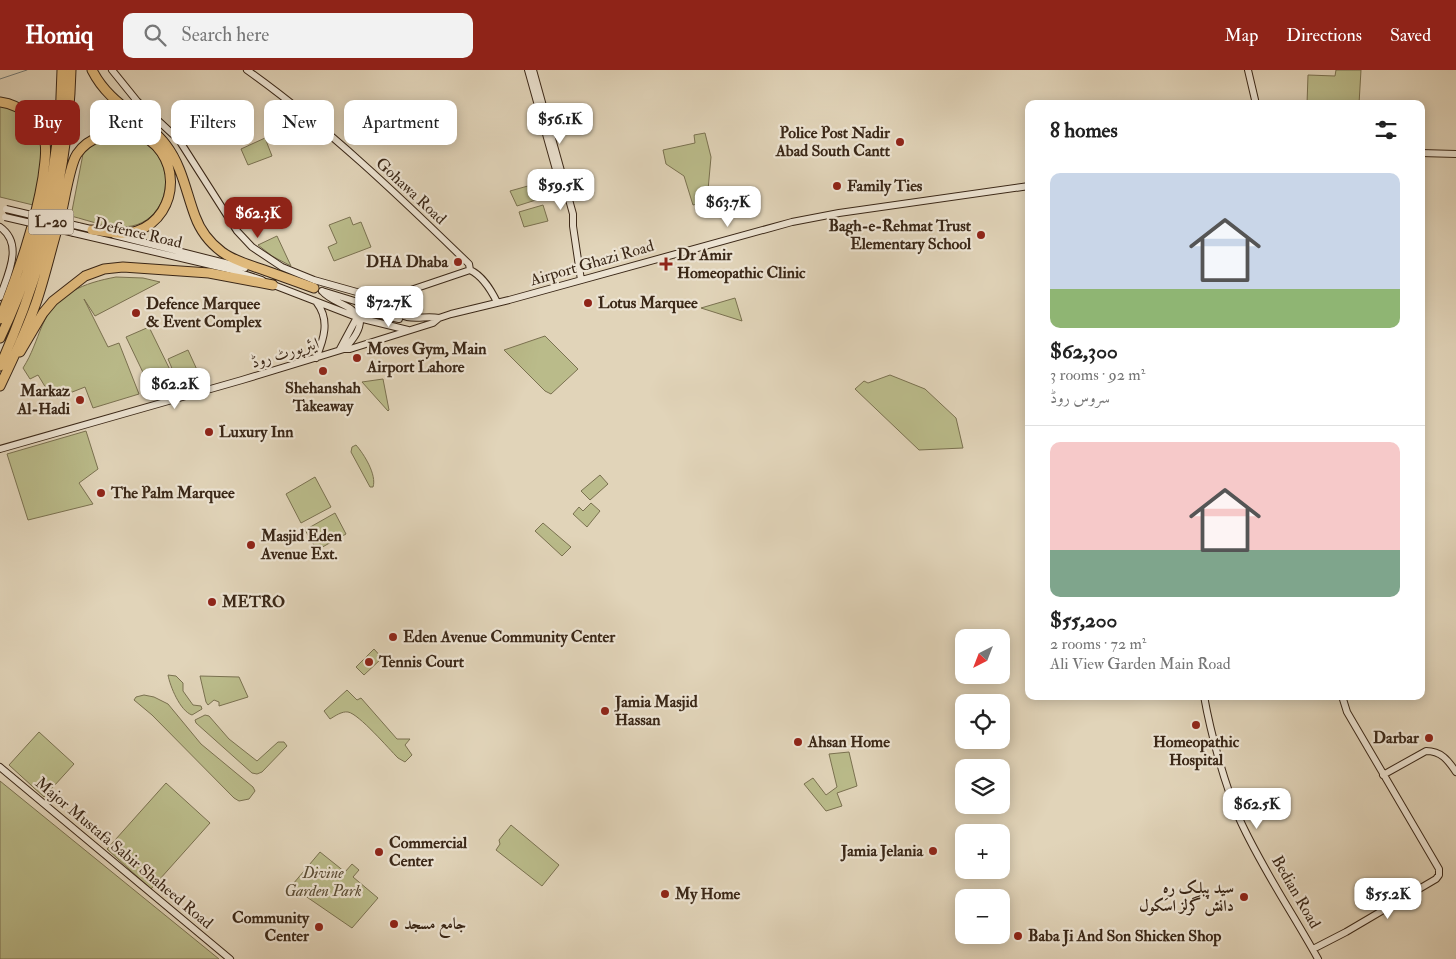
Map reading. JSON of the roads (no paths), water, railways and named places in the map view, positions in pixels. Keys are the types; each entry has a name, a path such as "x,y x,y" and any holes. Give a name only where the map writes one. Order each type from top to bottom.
{"highway":[{"name":"L-20","path":"0,338 10,318 25,276 46,209 62,102 62,70"},
{"name":"L-20","path":"0,366 29,294 56,202 66,146 71,70"},
{"path":"92,70 107,93 166,145 175,159 202,232 213,244 228,256 318,289"},
{"path":"0,102 18,107 37,124 45,144 46,157 40,194 25,248 0,319"},
{"path":"2,382 36,303 65,204 73,164 78,153 91,142 106,134 121,131 135,133 147,138 166,158 170,170 169,197 163,209 147,227 135,232 122,233 92,230"},
{"path":"2,382 53,301 85,276 94,272 104,269 124,268 209,273 273,285"}],"main road":[{"path":"112,70 137,102 179,140 237,231 252,248 282,267 314,280 371,296 396,295 470,270"},
{"name":"Gohawa Road","path":"247,70 278,92 338,142 446,242 469,264 470,270 486,284 497,302"},
{"path":"528,70 573,226 581,280"},
{"path":"534,70 573,214 573,226"},
{"path":"1248,70 1254,100"},
{"path":"1425,153 1456,154"},
{"name":"Airport Ghazi Road","path":"342,349 350,349 375,342 432,323 439,318 800,220 1025,187"},
{"name":"Defence Road","path":"3,208 231,263 318,289"},
{"name":"Defence Road","path":"2,216 228,268 359,318 410,330"},
{"path":"0,227 10,238 14,250 0,296"},
{"path":"318,289 328,298 350,306 359,318 361,323 359,329 342,349"},
{"path":"318,289 413,318"},
{"path":"316,302 323,311 325,325 316,358"},
{"path":"359,318 370,313 404,320 430,316 439,318"},
{"name":"ایئرپورٹ روڈ","path":"0,448 242,380 342,349"},
{"name":"Bedian Road","path":"1205,700 1218,756 1239,818 1258,855 1318,959"},
{"path":"1313,949 1381,912 1436,879 1439,875 1439,869 1346,712 1343,700"},
{"path":"1383,775 1426,751 1442,755 1456,772"},
{"name":"Major Mustafa Sabir Shaheed Road","path":"0,767 230,959"}],"waterway":[{"path":"0,79 27,70"}],"place":[{"name":"Police Post Nadir Abad South Cantt","path":"900,142"},
{"name":"Family Ties","path":"837,186"},
{"name":"Bagh-e-Rehmat Trust Elementary School","path":"981,235"},
{"name":"DHA Dhaba","path":"458,262"},
{"name":"Dr Amir Homeopathic Clinic","path":"666,264"},
{"name":"Lotus Marquee","path":"588,303"},
{"name":"Defence Marquee & Event Complex","path":"136,313"},
{"name":"Moves Gym, Main Airport Lahore","path":"357,358"},
{"name":"Shehanshah Takeaway","path":"323,371"},
{"name":"Markaz Al-Hadi","path":"80,400"},
{"name":"Luxury Inn","path":"209,432"},
{"name":"The Palm Marquee","path":"101,493"},
{"name":"Masjid Eden Avenue Ext.","path":"251,545"},
{"name":"METRO","path":"212,602"},
{"name":"Eden Avenue Community Center","path":"393,637"},
{"name":"Tennis Court","path":"369,662"},
{"name":"Jamia Masjid Hassan","path":"605,711"},
{"name":"Homeopathic Hospital","path":"1196,725"},
{"name":"Darbar","path":"1429,738"},
{"name":"Ahsan Home","path":"798,742"},
{"name":"Jamia Jelania","path":"933,851"},
{"name":"Commercial Center","path":"379,852"},
{"name":"My Home","path":"665,894"},
{"name":"سید پبلک رہِ دانش گرلز اسکول","path":"1244,897"},
{"name":"جامع مسجد","path":"394,924"},
{"name":"Community Center","path":"319,927"},
{"name":"Baba Ji And Son Shicken Shop","path":"1018,936"}],"park label":[{"name":"Divine Garden Park","path":"323,882"}]}
